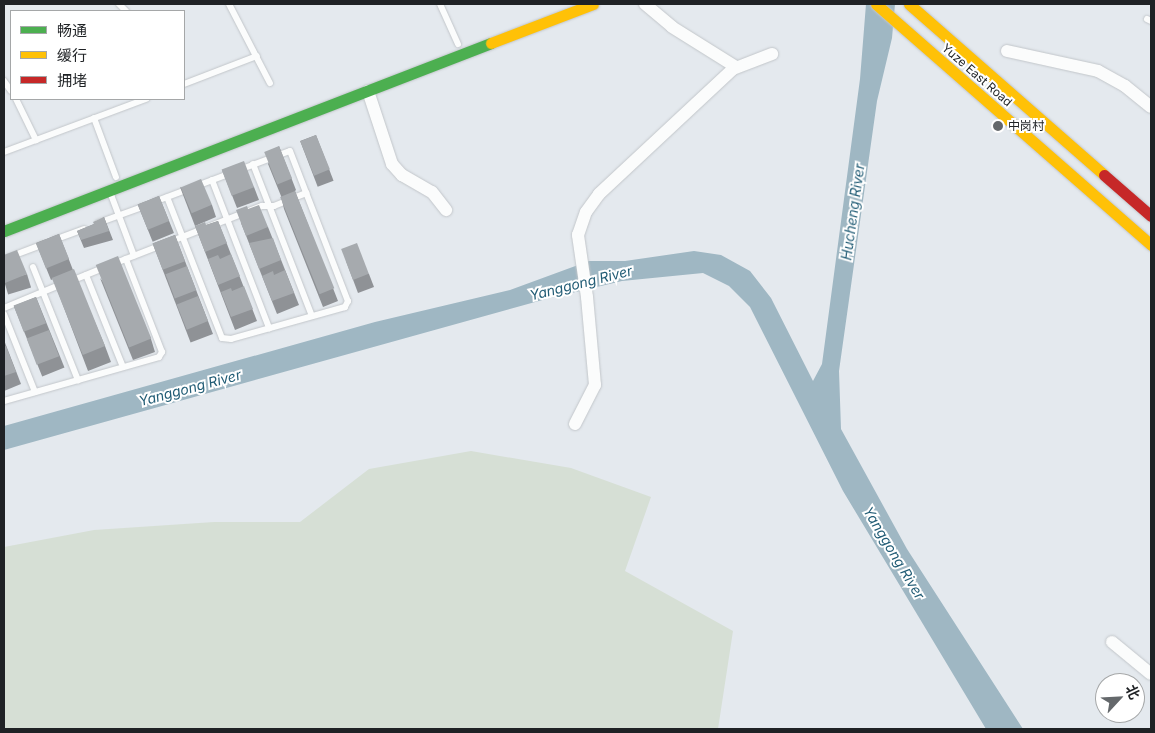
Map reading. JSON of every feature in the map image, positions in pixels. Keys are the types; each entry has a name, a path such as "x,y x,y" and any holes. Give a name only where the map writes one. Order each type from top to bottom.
{"street":[{"path":"4,218 116,177 560,4"},
{"path":"4,231 110,192 593,4"},
{"path":"646,4 672,27 736,68"},
{"name":"Yuze East Road","path":"876,4 1151,245"},
{"name":"Yuze East Road","path":"908,4 1151,216"},
{"path":"1007,51 1098,71 1125,86 1151,107"},
{"path":"575,424 595,385 587,297 578,235 591,202 736,68 772,54"},
{"path":"368,91 392,164 402,175 432,192 446,210"},
{"path":"1112,642 1151,674"}],"lane":[{"path":"228,4 258,56 270,83"},
{"path":"440,4 458,44"},
{"path":"185,84 258,56"},
{"path":"16,100 36,140"},
{"path":"4,152 143,100"},
{"path":"94,118 116,177"},
{"path":"4,259 290,150 348,301 345,307 231,339 222,338 167,197"},
{"path":"253,164 312,316"},
{"path":"212,180 268,328"},
{"path":"110,192 134,256"},
{"path":"4,308 182,236 306,194"},
{"path":"4,401 160,357 162,352 126,259"},
{"path":"34,267 78,380"},
{"path":"86,275 123,367"},
{"path":"4,314 35,392"}],"shaded area":[{"path":"471,451 571,468 651,497 625,571 733,631 718,729 4,729 4,547 94,530 214,522 300,522 369,469"}],"water":[{"path":"866,4 895,4 892,38 877,101 839,371 841,429 907,549 1023,729 986,729 843,491 750,307 729,286 703,273 622,281 546,299 4,450 4,426 375,322 510,290 589,261 625,261 694,251 721,255 750,271 771,298 813,381 822,364 860,79"}],"building":[{"path":"316,135 330,169 314,176 300,141"},
{"path":"279,146 292,178 277,184 264,152"},
{"path":"244,161 254,187 232,196 222,170"},
{"path":"201,179 212,205 192,213 181,188"},
{"path":"295,191 334,288 319,294 280,197"},
{"path":"159,196 169,221 148,230 138,205"},
{"path":"259,205 268,227 246,236 236,210 247,206 248,209"},
{"path":"104,217 109,231 81,240 77,231 94,224 93,222"},
{"path":"218,221 227,243 205,252 195,226 205,222 206,225"},
{"path":"59,234 69,259 46,268 36,243"},
{"path":"175,235 185,261 163,270 153,244"},
{"path":"273,238 281,260 259,269 249,243"},
{"path":"357,243 369,274 353,280 341,249"},
{"path":"17,250 27,274 5,283 4,255"},
{"path":"231,254 240,276 218,285 208,259 218,255 220,259"},
{"path":"118,256 151,339 129,348 96,265"},
{"path":"187,266 196,290 175,299 166,274"},
{"path":"74,269 105,346 83,355 52,278"},
{"path":"285,270 294,293 272,301 262,276 273,271 274,275"},
{"path":"244,286 253,309 231,317 221,292 231,288 232,291"},
{"path":"198,296 208,321 187,330 177,305"},
{"path":"36,297 46,323 24,332 14,306"},
{"path":"49,330 59,356 37,365 27,339"},
{"path":"6,346 16,372 4,376 4,347"}],"traffic: fast":[{"path":"4,231 491,43"}],"traffic: slow":[{"path":"491,43 593,4"},
{"path":"876,4 1151,245"},
{"path":"909,4 1104,175"}],"traffic: jam":[{"path":"1104,175 1151,216"}],"place":[{"name":"中岗村","path":"998,126"}],"water label":[{"name":"Hucheng River","path":"853,212"},
{"name":"Yanggong River","path":"581,283"},
{"name":"Yanggong River","path":"190,388"},
{"name":"Yanggong River","path":"894,553"}]}
